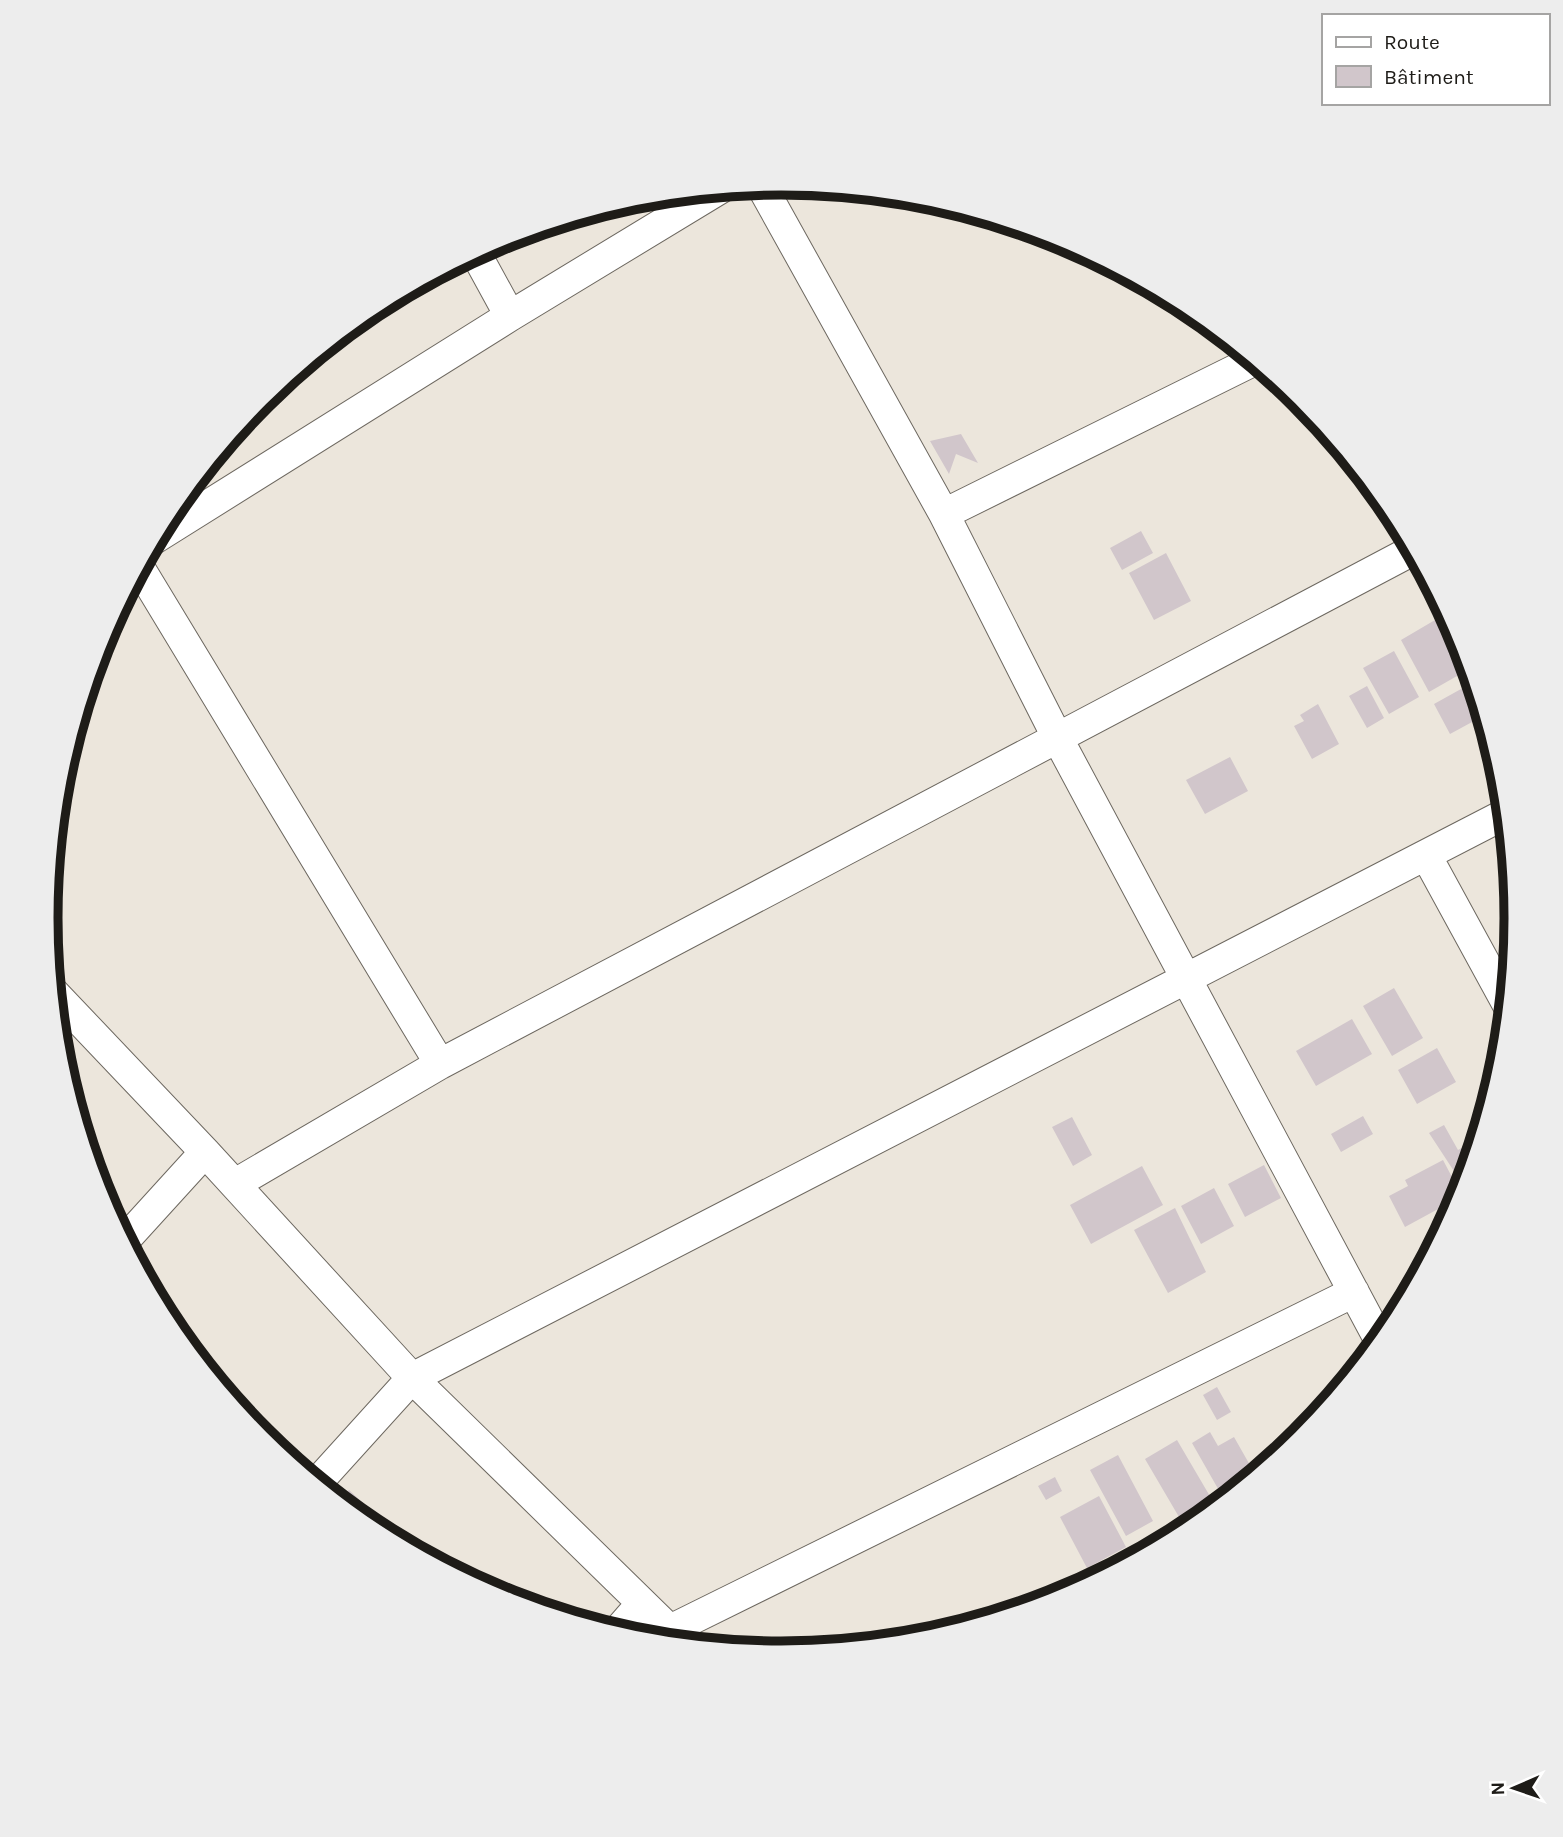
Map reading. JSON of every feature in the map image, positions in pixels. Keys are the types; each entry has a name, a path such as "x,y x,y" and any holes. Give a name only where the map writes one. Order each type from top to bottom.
{"street":[{"path":"767,195 944,514 1057,737 1375,1332"},
{"path":"173,527 702,199"},
{"path":"480,261 510,316"},
{"path":"944,514 1247,364"},
{"path":"234,1184 440,1064 1406,554"},
{"path":"144,576 440,1064"},
{"path":"322,1478 412,1378 1498,818"},
{"path":"1426,855 1501,993"},
{"path":"63,1002 205,1152 412,1378 675,1634"},
{"path":"130,1234 205,1152"},
{"path":"682,1635 1354,1292"},
{"path":"623,1624 642,1603"}],"building":[{"path":"961,434 978,463 956,454 949,474 930,441"},
{"path":"1141,531 1153,553 1122,570 1110,548"},
{"path":"1166,553 1191,601 1154,620 1129,573"},
{"path":"1435,620 1462,673 1429,692 1401,640"},
{"path":"1394,651 1419,697 1389,714 1363,668"},
{"path":"1367,686 1384,718 1367,728 1349,696"},
{"path":"1467,686 1477,719 1450,734 1434,704"},
{"path":"1318,704 1339,744 1312,759 1294,726 1304,721 1300,715"},
{"path":"1230,757 1248,791 1205,814 1186,780"},
{"path":"1394,988 1423,1038 1392,1056 1363,1006"},
{"path":"1352,1019 1372,1054 1316,1086 1296,1051"},
{"path":"1437,1048 1456,1082 1417,1104 1398,1070"},
{"path":"1363,1116 1373,1134 1341,1152 1331,1134"},
{"path":"1072,1117 1092,1155 1073,1166 1052,1127"},
{"path":"1444,1125 1458,1150 1469,1144 1457,1176 1429,1133"},
{"path":"1443,1160 1455,1182 1446,1205 1405,1227 1389,1196 1408,1186 1405,1180"},
{"path":"1264,1165 1281,1198 1245,1217 1228,1184"},
{"path":"1142,1166 1163,1205 1091,1244 1070,1205"},
{"path":"1214,1188 1234,1226 1201,1244 1181,1206"},
{"path":"1175,1208 1206,1272 1168,1293 1134,1230"},
{"path":"1217,1387 1231,1412 1217,1420 1203,1395"},
{"path":"1210,1432 1218,1446 1234,1437 1252,1469 1221,1494 1192,1443"},
{"path":"1177,1440 1211,1498 1179,1517 1145,1459"},
{"path":"1118,1455 1153,1521 1126,1536 1090,1470"},
{"path":"1055,1477 1062,1491 1046,1500 1038,1486"},
{"path":"349,1490 386,1524 379,1520 344,1495"},
{"path":"1099,1496 1126,1547 1087,1568 1060,1517"}]}
